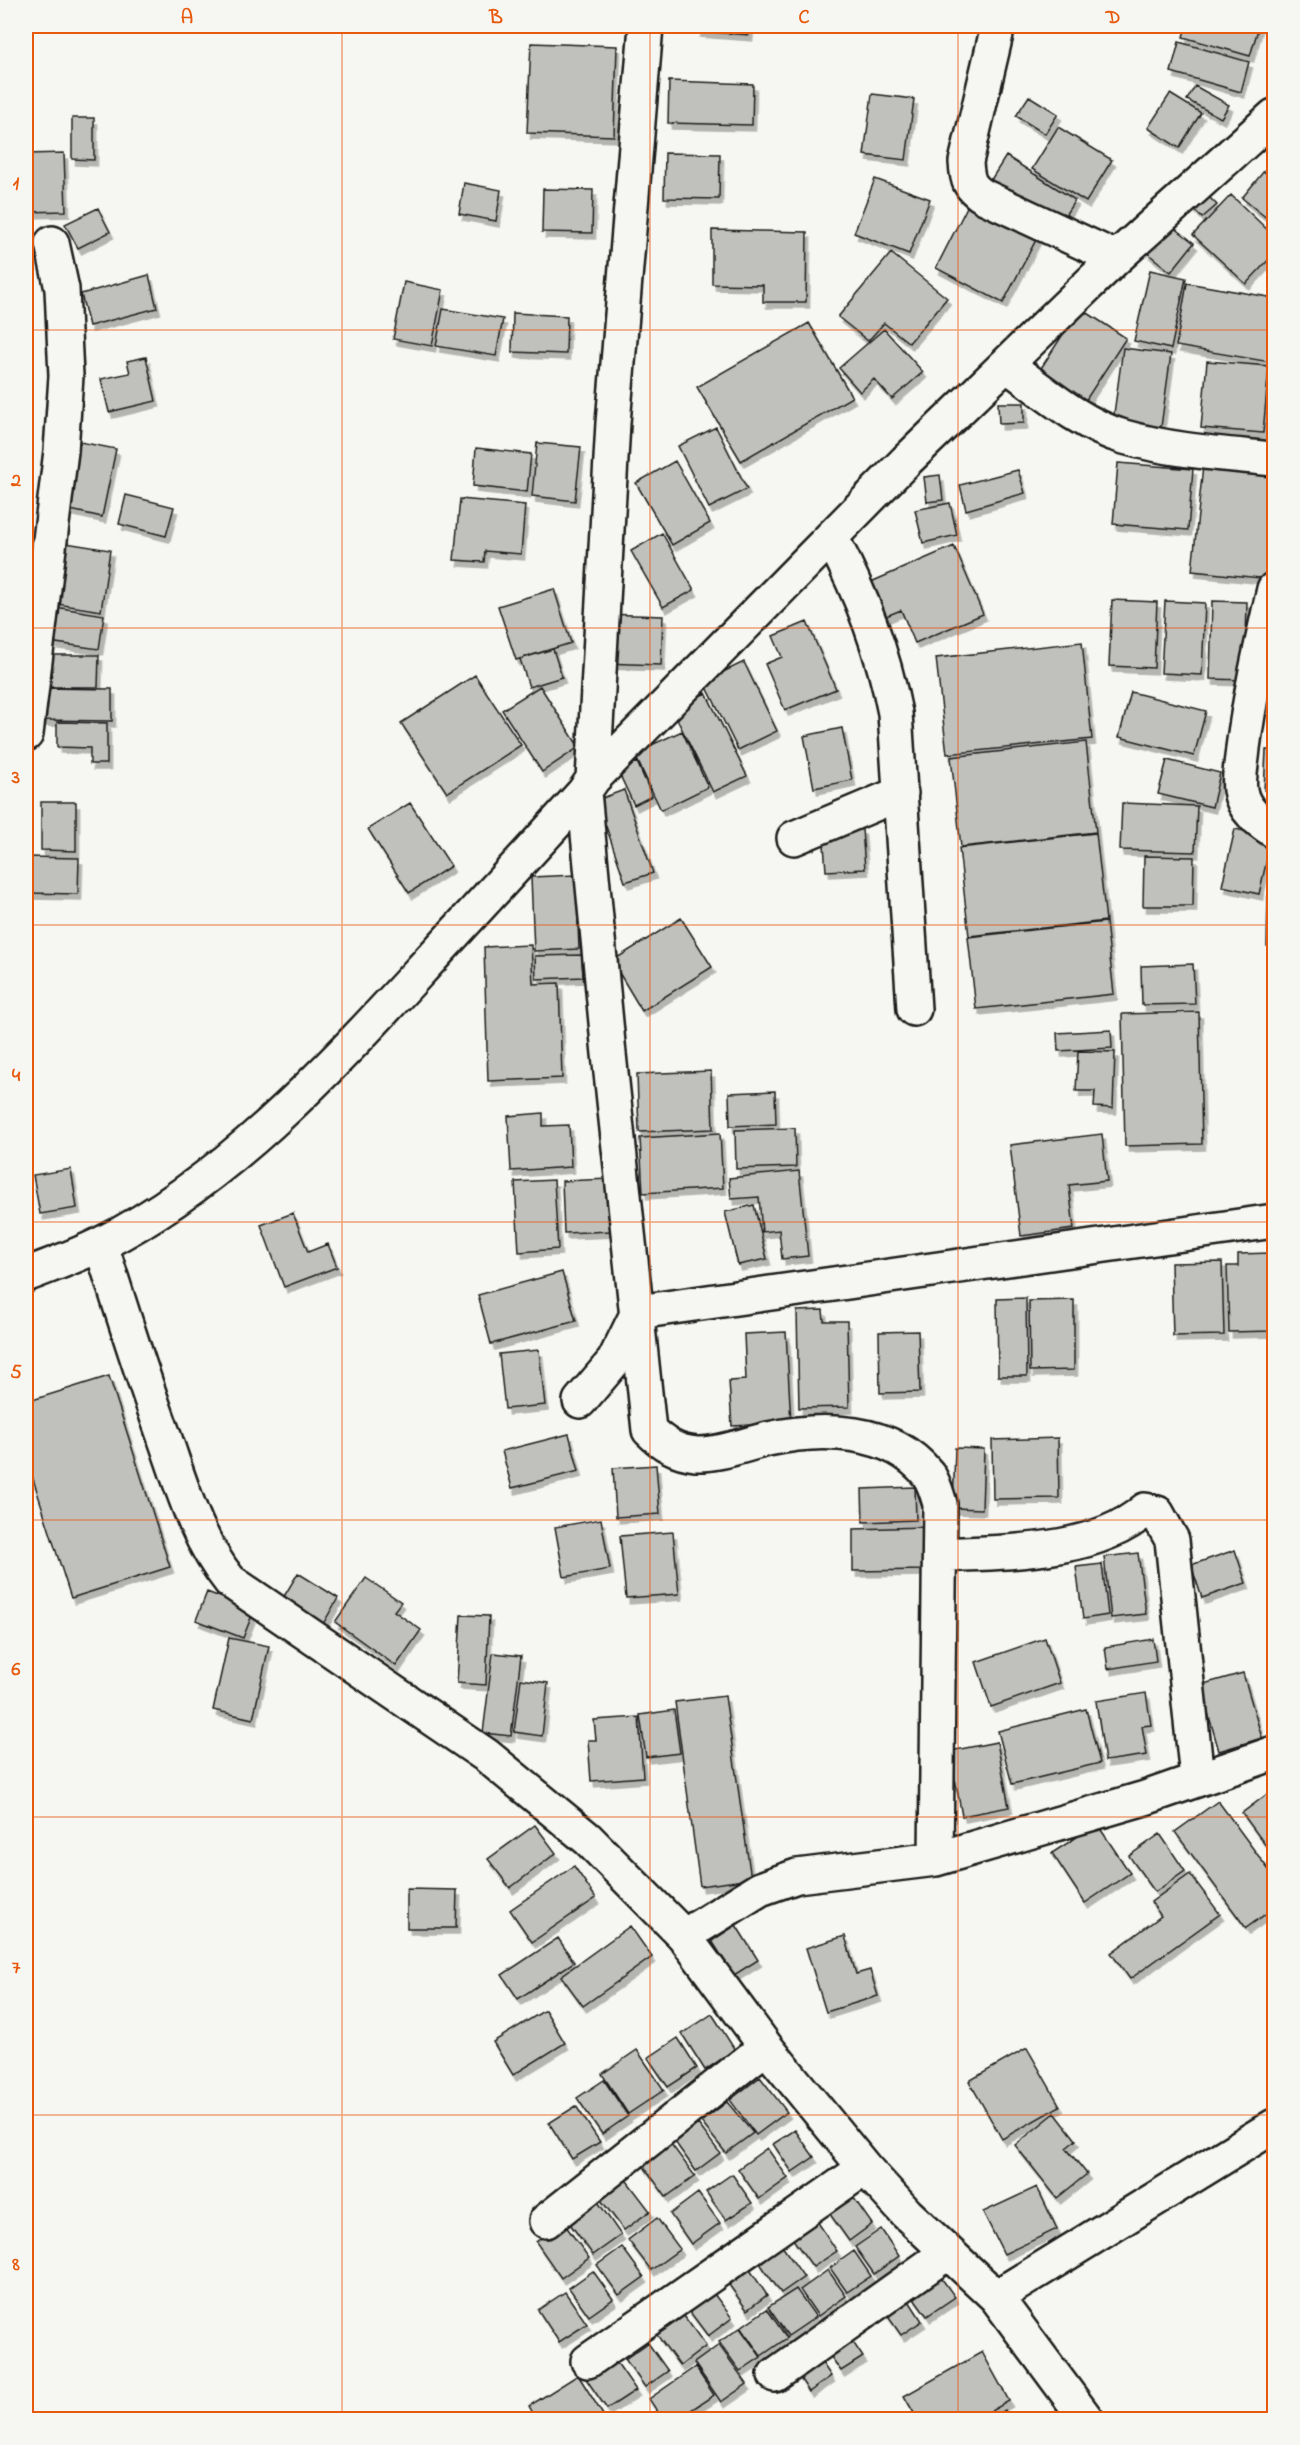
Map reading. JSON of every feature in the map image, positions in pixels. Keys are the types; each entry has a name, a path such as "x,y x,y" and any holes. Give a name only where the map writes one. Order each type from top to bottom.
{"street":[{"path":"646,26 613,423 589,785 609,1054 649,1430 663,1444 697,1454 771,1438 811,1433 847,1433 881,1441 908,1454 930,1476 940,1504 936,1859"},
{"path":"998,26 966,162 966,177 970,186 985,197 1116,258"},
{"path":"26,1275 101,1245 152,1215 212,1172 296,1100 354,1042 589,785 906,461 1116,258 1275,116"},
{"path":"26,734 62,451 66,376 62,289 52,243"},
{"path":"1007,365 1082,418 1122,437 1181,449 1275,459"},
{"path":"831,537 852,576 887,670 896,713 914,1009"},
{"path":"1275,589 1248,704 1240,776 1240,790 1254,818 1275,831"},
{"path":"794,838 902,793"},
{"path":"638,1312 1275,1221"},
{"path":"101,1245 132,1346 195,1524 214,1561 230,1581 487,1756 588,1839 684,1936 766,2047 865,2168 947,2253 996,2297 1087,2420"},
{"path":"580,1401 614,1361 638,1312"},
{"path":"940,1555 1011,1552 1067,1543 1114,1531 1145,1510 1157,1513 1172,1540 1197,1778"},
{"path":"684,1936 760,1889 797,1876 936,1859 1145,1798 1197,1778 1275,1753"},
{"path":"546,2222 766,2047"},
{"path":"996,2297 1275,2126"},
{"path":"588,2361 865,2168"},
{"path":"775,2375 947,2253"}],"building":[{"path":"698,26 750,26 749,35 697,31"},
{"path":"1186,26 1259,26 1250,56 1183,37"},
{"path":"1179,42 1249,62 1241,92 1171,72"},
{"path":"531,43 617,46 614,136 527,133"},
{"path":"669,81 753,84 752,125 668,123"},
{"path":"1195,86 1229,105 1221,118 1187,100"},
{"path":"872,94 914,99 906,160 864,155"},
{"path":"1170,94 1201,113 1179,148 1148,128"},
{"path":"1029,96 1058,114 1045,134 1016,116"},
{"path":"72,118 94,118 94,160 72,159"},
{"path":"1058,127 1112,160 1086,202 1032,169"},
{"path":"64,153 66,211 26,212 26,154"},
{"path":"665,153 720,154 719,199 664,198"},
{"path":"1006,156 1075,200 1056,229 987,186"},
{"path":"1264,171 1274,179 1274,224 1242,198"},
{"path":"875,179 930,199 909,254 854,233"},
{"path":"464,183 501,190 496,221 459,214"},
{"path":"543,189 593,190 592,233 542,232"},
{"path":"1206,194 1217,205 1202,218 1192,207"},
{"path":"1231,195 1274,236 1274,254 1246,284 1193,235"},
{"path":"971,199 1039,234 1003,303 936,268"},
{"path":"98,208 110,232 78,248 65,224"},
{"path":"1169,223 1194,243 1171,272 1146,252"},
{"path":"712,230 807,232 806,302 763,302 763,285 712,284"},
{"path":"891,253 947,298 909,343 884,323 868,341 838,317"},
{"path":"1150,270 1186,278 1171,349 1134,341"},
{"path":"149,275 157,308 89,326 81,294"},
{"path":"404,282 443,290 432,346 393,339"},
{"path":"1187,283 1274,298 1274,336 1270,362 1176,346"},
{"path":"1080,308 1126,338 1080,409 1034,379"},
{"path":"443,309 503,319 496,356 436,346"},
{"path":"513,313 567,316 566,354 512,352"},
{"path":"809,323 852,397 741,461 697,387"},
{"path":"884,329 923,372 892,399 874,379 860,392 839,368"},
{"path":"1123,348 1171,354 1161,427 1113,421"},
{"path":"146,357 156,401 109,412 101,379 130,373 127,361"},
{"path":"1207,361 1269,366 1263,433 1201,428"},
{"path":"998,403 1024,403 1024,423 999,424"},
{"path":"716,427 747,489 709,508 678,446"},
{"path":"80,442 116,449 102,517 66,509"},
{"path":"537,443 581,447 575,501 532,496"},
{"path":"476,448 531,454 527,492 473,486"},
{"path":"675,461 710,523 672,545 636,483"},
{"path":"1118,463 1193,469 1188,530 1113,524"},
{"path":"1203,466 1274,473 1274,534 1270,579 1192,571"},
{"path":"1018,470 1025,493 966,510 960,485"},
{"path":"940,475 943,500 927,502 924,477"},
{"path":"126,495 174,507 166,536 119,524"},
{"path":"460,499 525,505 521,554 485,551 484,562 454,560"},
{"path":"950,503 957,535 923,543 915,510"},
{"path":"662,533 694,590 663,607 631,551"},
{"path":"66,543 110,550 101,611 57,604"},
{"path":"954,546 983,614 915,643 901,610 879,619 864,585"},
{"path":"554,589 571,643 516,660 498,606"},
{"path":"1112,600 1157,602 1154,668 1109,666"},
{"path":"1165,601 1205,603 1202,675 1161,673"},
{"path":"1212,601 1247,602 1245,680 1210,679"},
{"path":"55,607 104,615 99,649 49,642"},
{"path":"604,614 663,616 661,665 602,663"},
{"path":"807,622 836,689 785,710 765,664 782,657 773,636"},
{"path":"1082,642 1092,739 947,754 936,658"},
{"path":"553,649 562,677 529,687 520,659"},
{"path":"50,655 99,655 98,687 50,687"},
{"path":"744,662 777,731 738,750 704,681"},
{"path":"475,675 521,745 447,793 401,723"},
{"path":"540,686 579,747 542,772 502,710"},
{"path":"41,688 112,689 112,721 41,720"},
{"path":"1131,692 1206,711 1194,756 1119,737"},
{"path":"706,693 747,776 713,792 672,709"},
{"path":"57,722 107,723 107,764 90,764 90,748 57,747"},
{"path":"842,728 852,780 814,788 804,736"},
{"path":"682,731 708,787 661,810 634,753"},
{"path":"1086,742 1096,832 961,847 951,757"},
{"path":"1266,750 1274,750 1274,791 1264,790"},
{"path":"1167,760 1220,773 1212,807 1158,794"},
{"path":"637,762 652,796 634,805 618,771"},
{"path":"624,790 653,873 625,882 597,800"},
{"path":"41,802 76,802 76,851 41,850"},
{"path":"410,803 451,866 409,893 368,829"},
{"path":"1122,803 1197,806 1195,852 1120,850"},
{"path":"862,829 865,869 826,871 823,831"},
{"path":"1235,829 1272,837 1259,894 1222,886"},
{"path":"1096,833 1106,921 969,936 959,848"},
{"path":"1144,856 1194,857 1193,906 1143,906"},
{"path":"26,857 79,858 78,894 26,893"},
{"path":"576,875 579,949 534,951 531,877"},
{"path":"1268,896 1274,897 1274,946 1267,946"},
{"path":"681,918 712,967 642,1011 612,961"},
{"path":"1106,922 1114,994 976,1009 968,937"},
{"path":"531,945 533,984 559,983 562,1078 488,1081 484,947"},
{"path":"582,955 583,977 536,979 535,956"},
{"path":"1193,964 1195,1004 1142,1005 1141,966"},
{"path":"1199,1012 1202,1144 1125,1146 1122,1014"},
{"path":"1111,1030 1112,1048 1058,1051 1057,1033"},
{"path":"1078,1051 1115,1052 1113,1108 1094,1107 1095,1091 1076,1091"},
{"path":"711,1071 713,1129 639,1132 637,1074"},
{"path":"775,1091 776,1124 730,1126 729,1093"},
{"path":"543,1113 543,1126 569,1125 571,1167 511,1171 508,1116"},
{"path":"795,1128 796,1167 736,1169 735,1130"},
{"path":"720,1133 723,1188 643,1193 640,1138"},
{"path":"1102,1134 1107,1181 1069,1185 1074,1229 1021,1236 1010,1145"},
{"path":"71,1169 77,1208 40,1214 33,1175"},
{"path":"799,1171 808,1256 782,1259 779,1230 762,1232 759,1197 731,1199 729,1178"},
{"path":"610,1179 612,1231 564,1233 562,1181"},
{"path":"554,1180 558,1249 519,1252 515,1182"},
{"path":"754,1205 767,1259 738,1265 725,1212"},
{"path":"293,1213 308,1252 328,1244 337,1267 284,1287 261,1225"},
{"path":"1271,1253 1273,1331 1229,1332 1227,1266 1238,1266 1238,1254"},
{"path":"1222,1262 1224,1335 1173,1336 1171,1263"},
{"path":"562,1272 576,1321 491,1344 478,1295"},
{"path":"1026,1298 1027,1376 998,1376 997,1299"},
{"path":"1074,1300 1074,1370 1030,1371 1029,1301"},
{"path":"823,1310 824,1321 847,1321 849,1407 799,1408 797,1311"},
{"path":"918,1331 920,1392 880,1393 879,1332"},
{"path":"786,1332 791,1423 732,1426 729,1381 746,1380 744,1334"},
{"path":"539,1350 545,1405 505,1409 499,1354"},
{"path":"109,1376 170,1567 71,1598 26,1457 26,1402"},
{"path":"569,1434 579,1471 512,1488 502,1451"},
{"path":"1058,1438 1059,1498 993,1499 992,1440"},
{"path":"955,1448 984,1449 982,1509 953,1508"},
{"path":"656,1465 660,1514 616,1517 613,1468"},
{"path":"915,1487 916,1520 863,1522 862,1489"},
{"path":"601,1519 610,1569 564,1577 555,1527"},
{"path":"926,1527 927,1570 853,1571 853,1529"},
{"path":"673,1532 679,1594 626,1598 620,1536"},
{"path":"1235,1550 1246,1583 1202,1598 1191,1565"},
{"path":"1138,1553 1146,1614 1111,1618 1104,1557"},
{"path":"1102,1564 1108,1615 1083,1619 1076,1567"},
{"path":"298,1573 338,1598 323,1624 283,1598"},
{"path":"366,1578 401,1602 394,1611 421,1630 396,1666 335,1622"},
{"path":"207,1592 254,1610 243,1638 196,1620"},
{"path":"461,1615 489,1616 486,1685 457,1683"},
{"path":"1274,1635 1274,1668 1272,1668 1267,1636"},
{"path":"229,1638 269,1646 253,1719 213,1710"},
{"path":"1045,1638 1060,1683 991,1707 976,1662"},
{"path":"1153,1639 1156,1661 1108,1669 1105,1647"},
{"path":"493,1653 521,1656 511,1736 483,1733"},
{"path":"1243,1673 1262,1738 1219,1751 1200,1685"},
{"path":"521,1679 548,1683 542,1736 514,1732"},
{"path":"1146,1693 1151,1725 1142,1726 1147,1755 1105,1761 1096,1701"},
{"path":"725,1696 751,1879 700,1886 675,1702"},
{"path":"1086,1709 1100,1763 1012,1784 998,1731"},
{"path":"674,1710 680,1753 646,1757 640,1715"},
{"path":"639,1717 643,1777 591,1781 588,1740 596,1740 594,1720"},
{"path":"997,1742 1009,1807 962,1816 950,1751"},
{"path":"1274,1789 1274,1857 1242,1813"},
{"path":"1218,1801 1274,1877 1274,1908 1246,1928 1175,1832"},
{"path":"1097,1824 1130,1873 1085,1903 1052,1853"},
{"path":"535,1825 556,1853 510,1888 488,1859"},
{"path":"1160,1834 1185,1871 1155,1892 1129,1856"},
{"path":"574,1866 596,1898 532,1942 510,1910"},
{"path":"1190,1874 1220,1914 1130,1979 1111,1953 1161,1916 1151,1902"},
{"path":"407,1889 457,1890 456,1928 407,1928"},
{"path":"736,1925 758,1960 734,1975 712,1941"},
{"path":"630,1926 652,1957 583,2006 561,1976"},
{"path":"845,1936 856,1974 870,1970 878,1996 826,2012 806,1948"},
{"path":"558,1938 574,1962 518,1999 502,1975"},
{"path":"545,2010 565,2043 513,2075 493,2042"},
{"path":"712,2014 735,2050 705,2070 682,2034"},
{"path":"678,2038 697,2068 668,2087 648,2058"},
{"path":"1027,2048 1060,2106 1002,2139 969,2081"},
{"path":"637,2050 664,2090 628,2114 602,2074"},
{"path":"760,2077 787,2112 756,2135 730,2100"},
{"path":"604,2080 628,2116 602,2134 577,2098"},
{"path":"727,2102 753,2133 726,2153 701,2122"},
{"path":"576,2106 600,2142 572,2159 549,2123"},
{"path":"1055,2113 1076,2140 1066,2148 1087,2174 1057,2198 1015,2145"},
{"path":"698,2124 720,2153 696,2171 675,2142"},
{"path":"795,2130 814,2157 792,2172 773,2144"},
{"path":"671,2144 695,2176 666,2197 642,2164"},
{"path":"767,2148 788,2178 759,2199 738,2169"},
{"path":"732,2174 752,2203 726,2220 706,2192"},
{"path":"624,2177 650,2211 624,2230 598,2196"},
{"path":"1037,2187 1057,2229 1004,2254 983,2212"},
{"path":"698,2193 720,2223 691,2244 670,2214"},
{"path":"851,2194 872,2224 849,2241 827,2210"},
{"path":"594,2196 621,2235 593,2255 565,2217"},
{"path":"657,2218 680,2249 651,2270 628,2240"},
{"path":"817,2221 837,2251 813,2267 792,2238"},
{"path":"563,2222 589,2258 561,2278 536,2242"},
{"path":"881,2229 899,2256 874,2274 855,2247"},
{"path":"782,2246 804,2277 781,2293 759,2262"},
{"path":"622,2247 644,2277 619,2295 597,2265"},
{"path":"854,2251 871,2276 847,2292 830,2268"},
{"path":"748,2267 767,2295 747,2310 727,2282"},
{"path":"828,2270 846,2296 818,2316 800,2290"},
{"path":"593,2271 613,2299 589,2316 569,2288"},
{"path":"937,2272 955,2297 927,2316 909,2291"},
{"path":"796,2289 816,2317 788,2336 768,2307"},
{"path":"711,2290 732,2318 708,2336 687,2308"},
{"path":"565,2292 587,2324 559,2342 538,2310"},
{"path":"904,2293 922,2321 901,2335 882,2308"},
{"path":"767,2309 787,2338 761,2356 741,2327"},
{"path":"684,2316 706,2346 680,2366 657,2335"},
{"path":"740,2328 761,2357 740,2371 719,2342"},
{"path":"846,2332 863,2357 841,2371 825,2348"},
{"path":"648,2343 668,2371 645,2387 625,2359"},
{"path":"719,2345 747,2384 721,2402 694,2363"},
{"path":"982,2352 1009,2401 975,2420 918,2420 904,2396"},
{"path":"816,2354 831,2376 809,2392 794,2369"},
{"path":"615,2360 636,2390 607,2409 586,2379"},
{"path":"695,2367 714,2395 676,2420 663,2420 649,2399"},
{"path":"578,2375 605,2418 537,2420 529,2406"},
{"path":"1005,2410 1010,2420 989,2420"}]}
